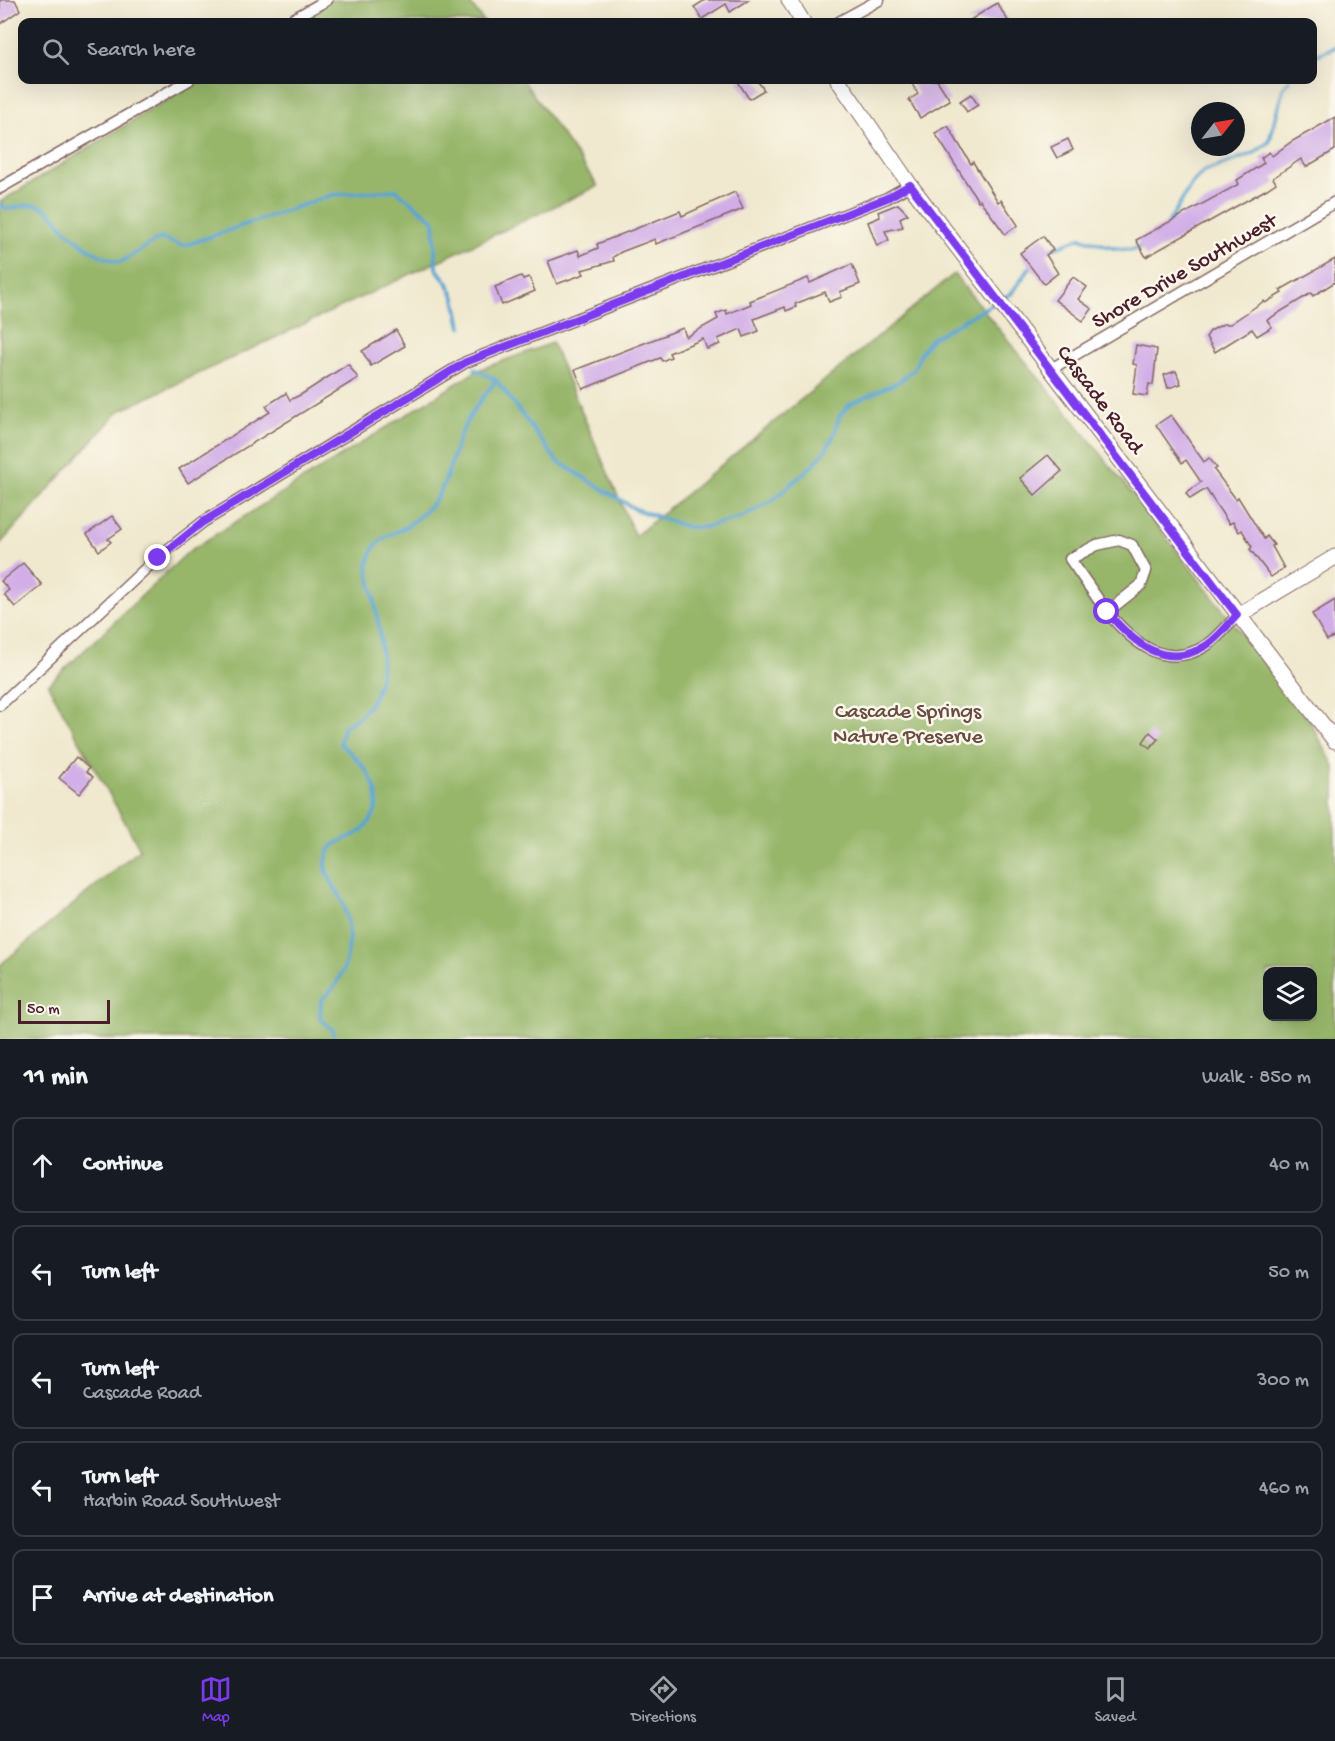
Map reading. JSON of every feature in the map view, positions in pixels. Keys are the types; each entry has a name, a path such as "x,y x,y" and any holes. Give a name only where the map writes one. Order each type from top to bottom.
{"main road":[{"path":"789,0 800,18"},
{"name":"Cascade Road","path":"841,84 910,185 1237,615 1323,722 1335,741"},
{"path":"1237,615 1335,558"}],"street":[{"path":"295,18 327,0"},
{"path":"846,18 879,0"},
{"path":"0,188 182,84"},
{"path":"0,705 158,558 203,522 466,362 887,198 910,185"},
{"name":"Shore Drive Southwest","path":"1051,369 1335,202"},
{"path":"1107,612 1141,585 1146,572 1140,556 1132,545 1119,540 1096,545 1070,559 1107,612 1127,635 1145,648 1164,656 1185,654 1207,645 1237,615"}],"green space":[{"path":"328,0 468,0 481,18 298,18"},
{"path":"192,84 526,84 598,186 119,411 0,544 0,202"},
{"name":"Cascade Springs Nature Preserve","path":"954,274 1101,454 1310,721 1335,768 1335,1039 0,1039 0,965 140,849 48,685 189,551 478,370 552,343 635,536"}],"building":[{"path":"0,0 15,0 20,10 0,24"},
{"path":"705,0 749,0 730,12 726,4 704,18 694,7"},
{"path":"997,3 1006,18 973,18"},
{"path":"740,84 760,84 764,90 749,99"},
{"path":"912,84 940,84 950,100 920,118 909,100 918,94"},
{"path":"971,94 978,105 967,112 960,101"},
{"path":"1335,117 1335,150 1306,167 1301,159 1273,178 1276,183 1267,189 1146,257 1136,240 1239,184 1237,180 1264,163 1261,158 1269,152 1272,156 1291,142"},
{"path":"948,126 971,164 973,162 998,202 1001,200 1018,225 1005,234 980,200 978,201 935,133"},
{"path":"1068,139 1073,150 1057,158 1051,147"},
{"path":"735,192 743,209 656,244 655,239 621,252 613,257 614,261 582,270 584,274 557,284 548,261 578,250 580,256 598,248 597,244 680,211 682,216"},
{"path":"898,204 908,214 900,218 903,227 885,231 889,240 877,246 868,222 880,217 878,212"},
{"path":"1043,236 1053,250 1046,255 1058,273 1044,284 1020,253"},
{"path":"1335,259 1335,282 1313,296 1311,293 1267,320 1272,327 1257,336 1252,329 1215,352 1206,337 1210,331 1223,324 1230,324 1264,301 1265,303 1282,293 1280,290"},
{"path":"852,264 860,284 840,292 842,297 829,302 825,292 795,304 796,307 786,311 785,307 754,319 759,331 744,337 741,329 718,339 720,344 707,349 703,339 669,353 671,357 662,361 660,358 583,389 575,370 683,328 686,337 718,319 716,314 726,310 727,314 751,304 750,301 808,278 810,283"},
{"path":"521,276 523,279 529,277 535,291 502,305 495,287"},
{"path":"1073,277 1087,287 1078,299 1092,309 1083,321 1055,300"},
{"path":"396,330 405,346 371,366 362,351"},
{"path":"1136,345 1157,349 1153,385 1149,384 1147,396 1133,394 1137,365 1133,364"},
{"path":"348,364 358,378 188,483 179,469 270,412 266,406 286,393 290,400"},
{"path":"1176,371 1181,384 1168,388 1164,375"},
{"path":"1171,415 1204,462 1209,458 1217,468 1214,470 1236,499 1238,497 1264,539 1267,536 1274,545 1272,546 1284,568 1271,577 1250,549 1252,547 1242,530 1239,532 1233,522 1229,524 1206,489 1190,499 1186,493 1201,482 1186,460 1182,463 1156,425"},
{"path":"1048,455 1062,471 1035,495 1020,478"},
{"path":"112,516 122,529 108,539 111,542 99,551 87,534"},
{"path":"23,563 42,585 15,607 4,594 9,590 1,581"},
{"path":"1335,600 1335,636 1327,640 1312,614"},
{"path":"1150,732 1158,739 1150,748 1143,742"},
{"path":"76,757 89,768 86,772 93,777 79,794 59,778"}],"waterway":[{"path":"1317,55 1335,47"},
{"path":"1167,225 1191,185 1203,172 1254,153 1269,142 1286,84"},
{"path":"1,204 7,209 31,205 40,206 52,214 66,230 98,254 121,262 160,238 183,246 332,195 396,190 434,220 436,268 447,282 455,298 461,327"},
{"path":"1049,250 1080,238 1114,248 1132,250 1145,246"},
{"path":"1002,299 1012,293 1032,264"},
{"path":"475,369 496,380 557,461 635,509 687,527 705,527 740,518 772,501 813,465 825,451 834,435 839,417 850,404 900,381 914,369 921,352 932,338 996,302"},
{"path":"334,1039 333,1030 320,1018 321,1000 339,979 348,954 349,941 346,913 342,900 328,875 327,857 333,845 361,831 371,820 376,808 377,796 368,773 340,744 343,727 360,715 372,701 381,667 379,630 368,565 379,542 414,521 438,496 460,435 476,407 496,380"}],"route":[{"path":"158,558 203,522 466,362 887,198 910,185 1237,615 1207,645 1185,654 1164,656 1145,648 1127,635 1107,612"}]}
